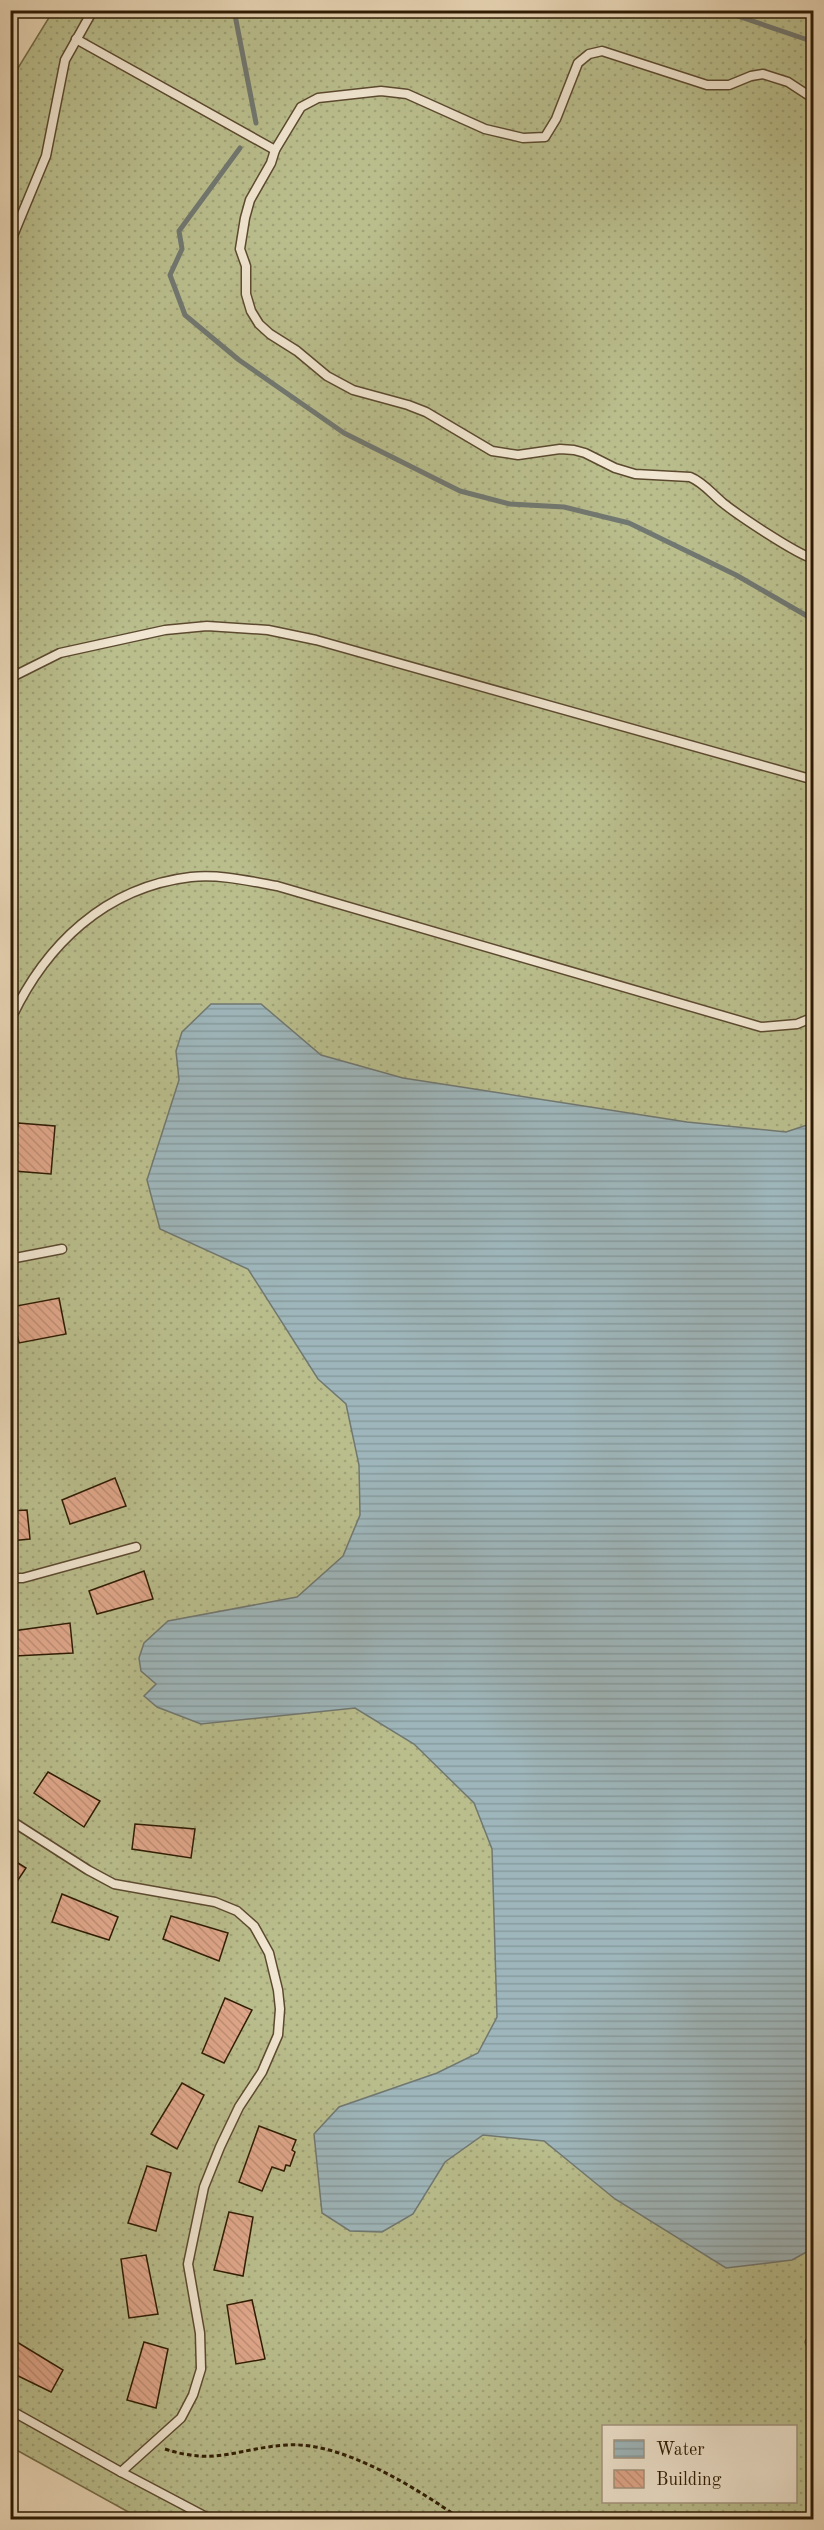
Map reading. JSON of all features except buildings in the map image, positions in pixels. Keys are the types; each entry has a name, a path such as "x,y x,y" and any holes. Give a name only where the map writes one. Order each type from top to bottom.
{"lane":[{"path":"10,243 46,156 65,60 93,10"},
{"path":"76,39 275,150"},
{"path":"813,99 788,82 764,74 751,76 729,85 707,85 602,51 589,54 578,63 556,119 545,137 522,138 485,129 407,94 381,91 318,98 300,107 275,150 271,163 250,200 240,249 246,266 246,294 251,311 259,324 327,376 352,390 426,412 492,452 518,455 560,449 574,450 635,474 690,477 698,480 724,504 813,559"},
{"path":"10,678 60,653 165,630 207,626 268,630 316,640 813,780"},
{"path":"10,1021 25,990 53,952 85,919 106,904 146,887 201,877 229,877 277,886 761,1027 797,1024 813,1017"},
{"path":"10,1259 62,1249"},
{"path":"10,1578 23,1578 136,1547"},
{"path":"10,1820 114,1884 215,1902 237,1911 254,1926 269,1953 280,2009 278,2035 262,2072 239,2108 204,2187 188,2264 200,2333 201,2369 193,2395 181,2418 121,2472"},
{"path":"10,2410 213,2520"}],"path":[{"path":"152,2445 200,2457 230,2456 289,2445 329,2451 371,2465 429,2497 462,2520"}],"green space":[{"path":"53,11 813,11 813,2519 141,2519 11,2447 10,81"}],"water":[{"path":"211,1004 261,1004 321,1055 403,1078 687,1122 786,1132 813,1123 814,2248 792,2260 726,2268 615,2199 544,2141 483,2135 445,2162 413,2214 382,2232 350,2231 322,2213 314,2134 339,2107 437,2073 478,2053 497,2017 492,1849 474,1803 414,1744 355,1708 201,1724 157,1707 144,1696 156,1684 141,1671 139,1658 144,1643 168,1621 297,1597 343,1556 360,1515 359,1465 346,1404 318,1379 248,1269 160,1229 147,1180 179,1080 176,1051 182,1032"}],"waterway":[{"path":"234,10 256,123"},
{"path":"720,10 814,42"},
{"path":"240,148 179,231 182,249 170,275 185,315 239,360 344,433 460,491 510,504 564,507 629,523 736,575 814,620"}]}
